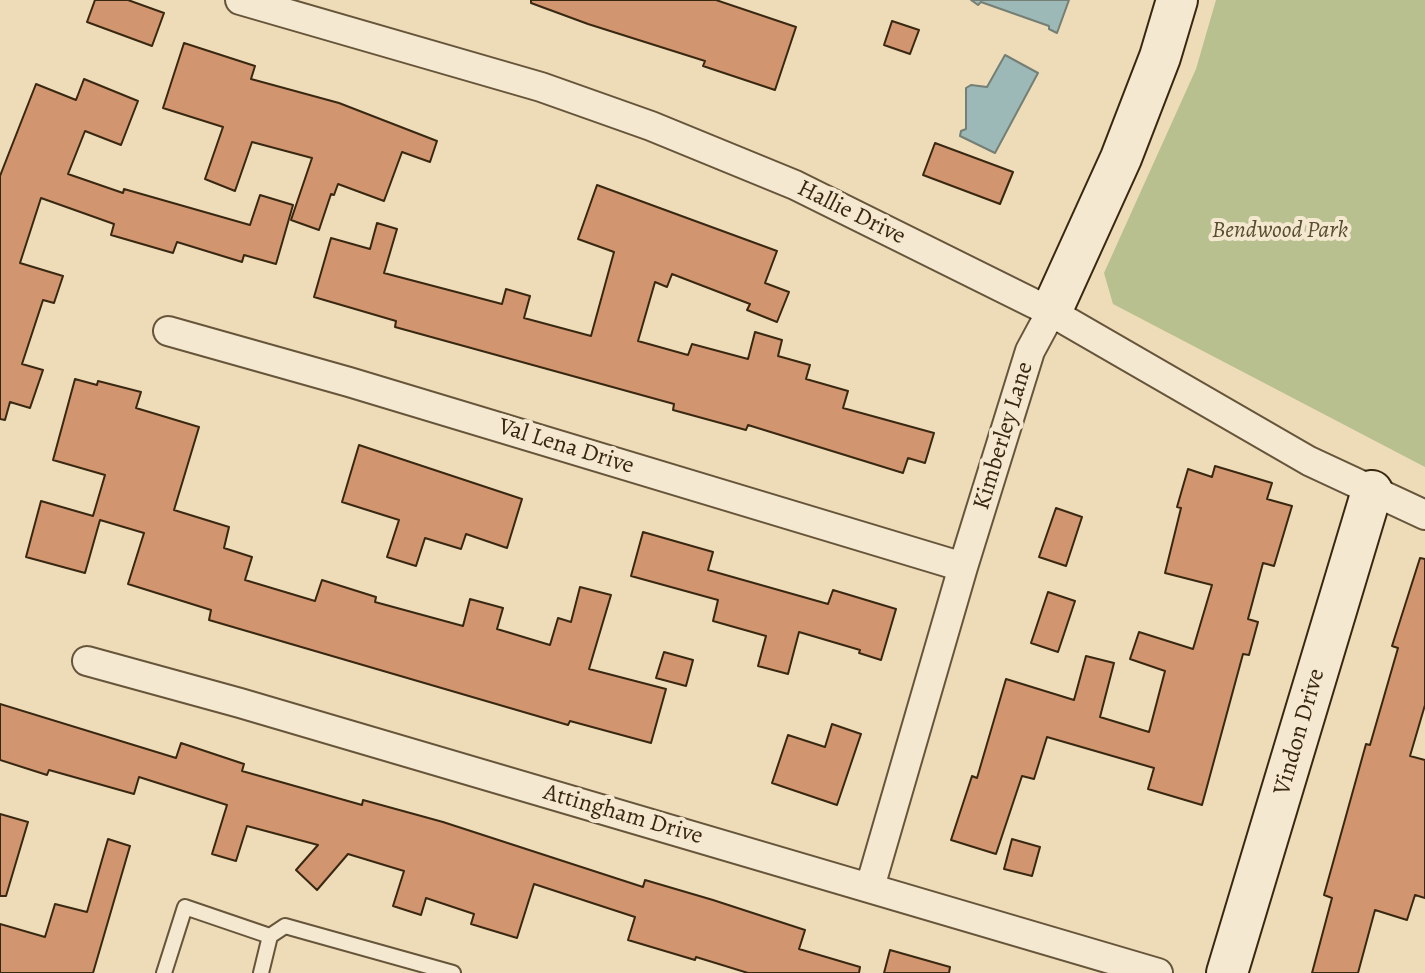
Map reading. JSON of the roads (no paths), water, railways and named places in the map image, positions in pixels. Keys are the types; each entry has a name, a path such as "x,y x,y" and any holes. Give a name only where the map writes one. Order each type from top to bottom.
{"street":[{"name":"Hallie Drive","path":"240,0 471,65 651,126 795,185 1051,312 1309,461 1425,515"},
{"name":"Kimberley Lane","path":"870,887 963,567 1030,351 1121,158 1160,57 1177,0"},
{"name":"Val Lena Drive","path":"168,331 364,386 963,567"},
{"name":"Vindon Drive","path":"1227,973 1372,491"},
{"name":"Attingham Drive","path":"87,661 256,707 1158,973"}],"lane":[{"path":"164,973 185,907 270,936"},
{"path":"261,973 270,936 285,926 453,973"}],"water":[{"path":"971,0 1069,0 1057,33 1049,26 981,2 978,5"},
{"path":"1005,55 1038,73 995,153 960,136 961,131 966,129 966,88 971,85 987,87"}],"park label":[{"name":"Bendwood Park","path":"1280,231"}]}
